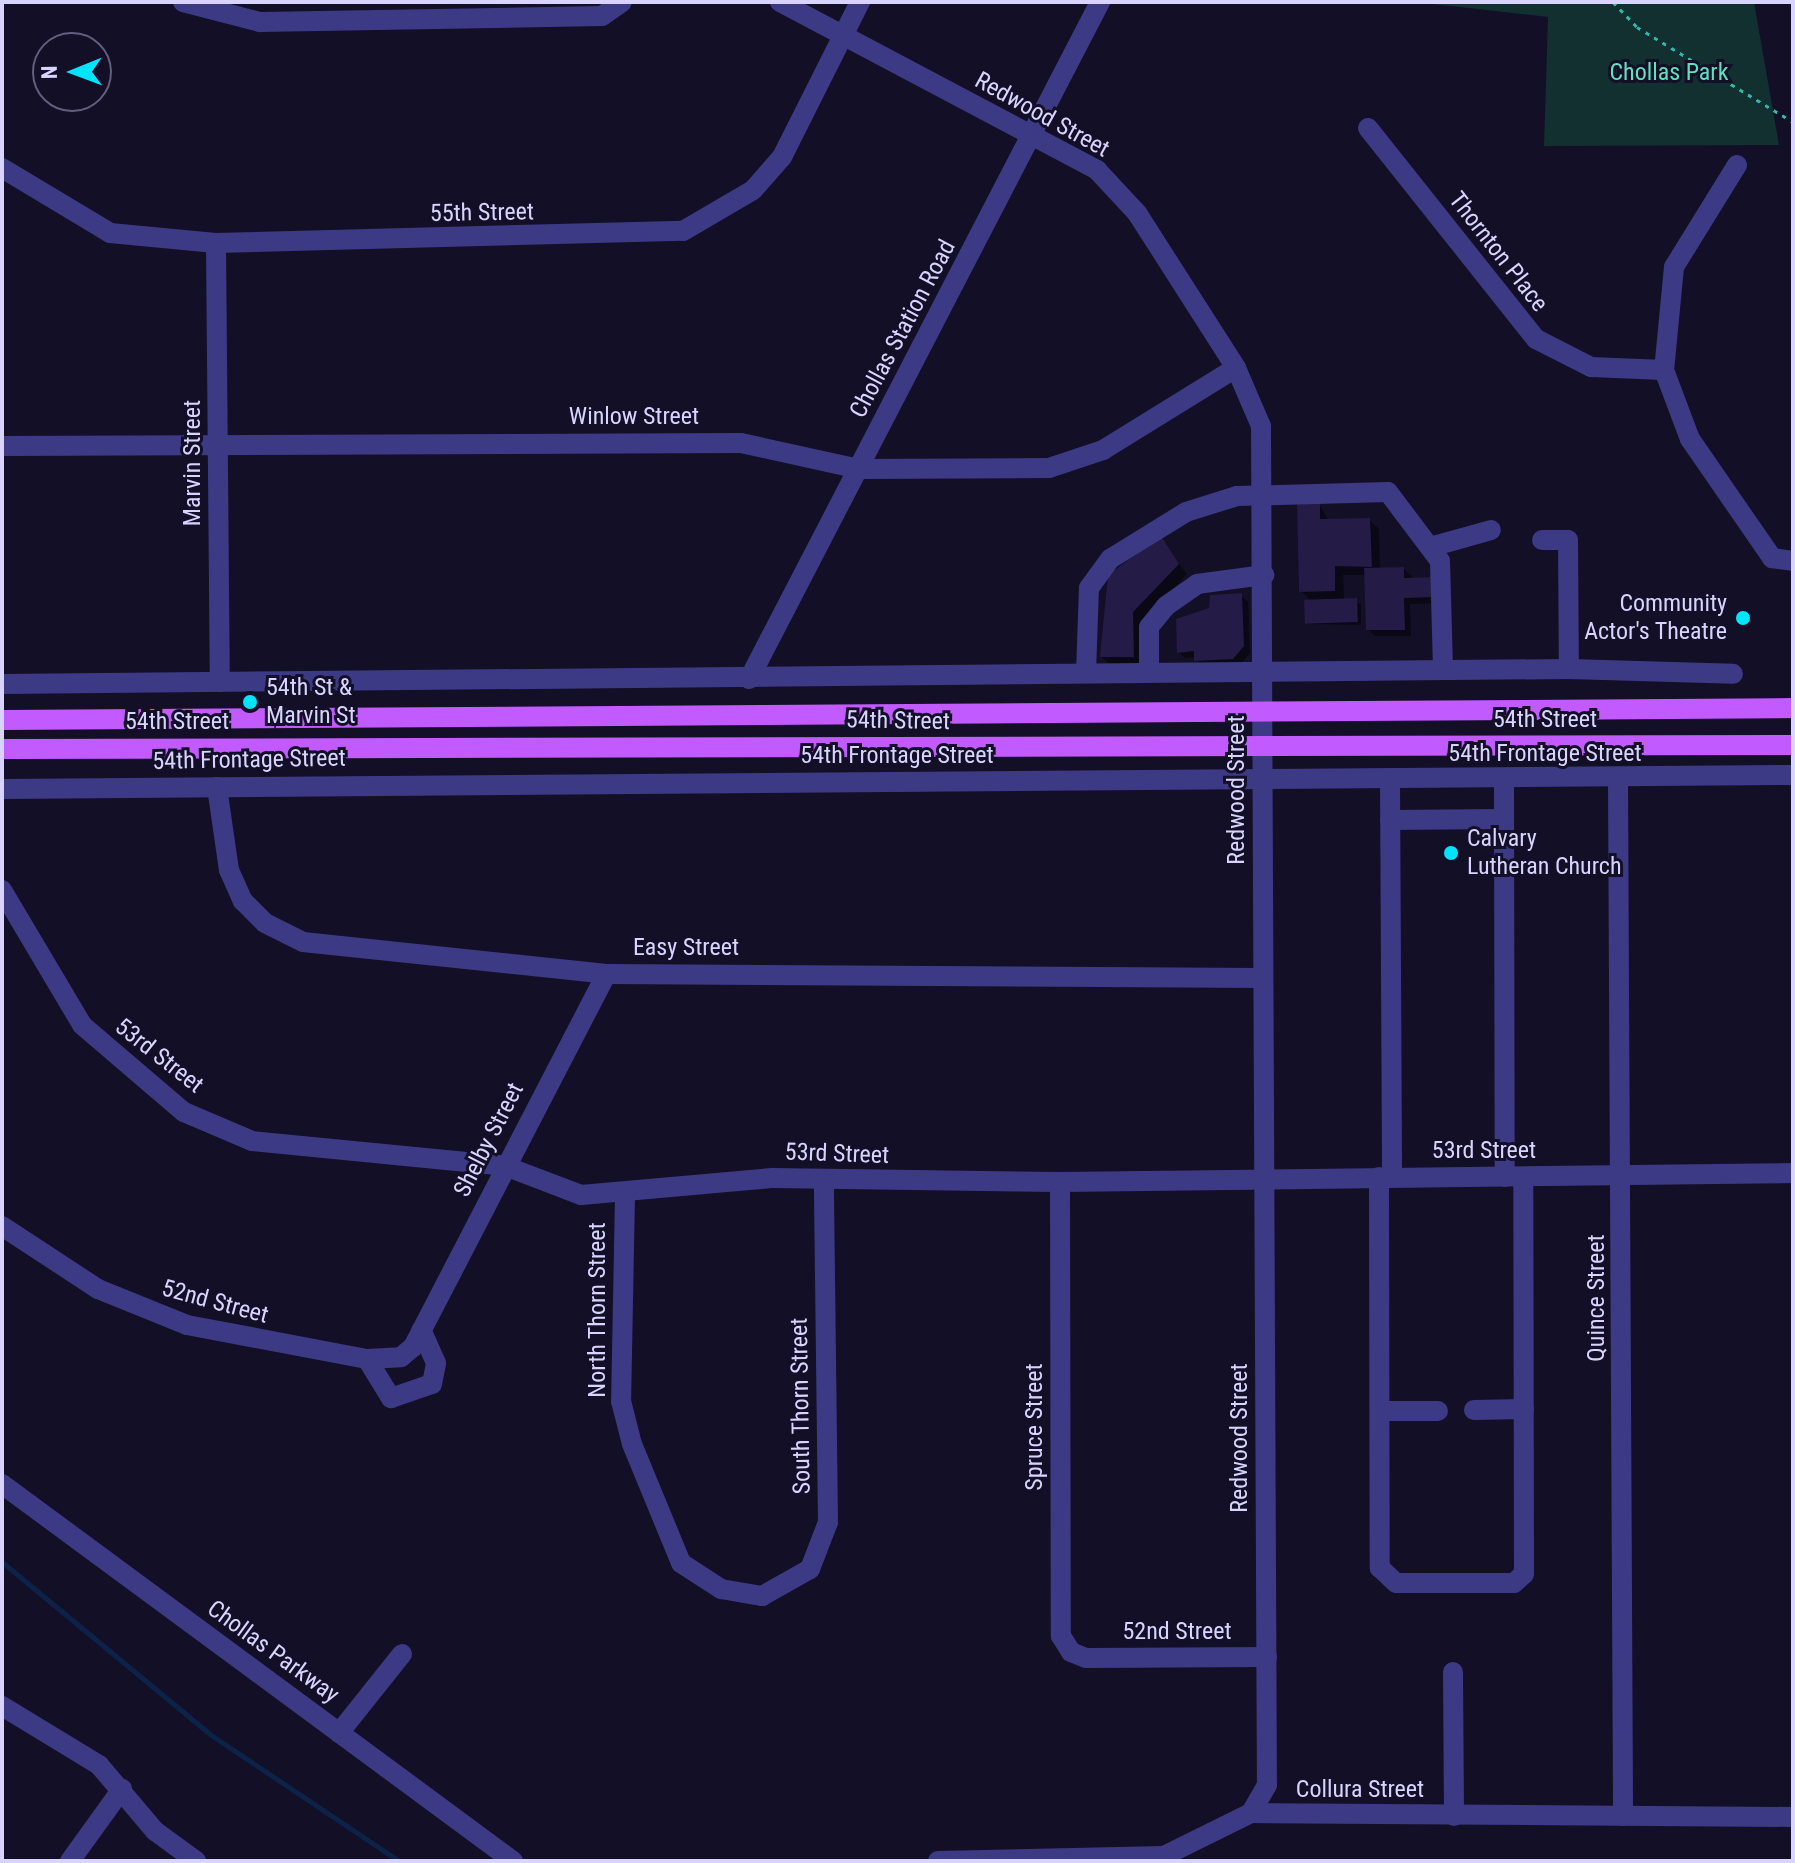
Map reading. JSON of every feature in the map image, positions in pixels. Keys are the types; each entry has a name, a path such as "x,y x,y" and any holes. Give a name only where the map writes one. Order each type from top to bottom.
{"main road":[{"path":"1793,688 1793,709"},
{"name":"54th Street","path":"2,720 1262,707 1793,709"},
{"name":"54th Street","path":"2,749 1793,745"}],"street":[{"path":"183,2 260,22 602,16 622,2"},
{"name":"Redwood Street","path":"780,2 1097,170 1137,213 1236,368 1261,426 1267,1785 1251,1813"},
{"name":"55th Street","path":"2,168 110,233 216,243 683,231 753,190 782,157 860,2"},
{"name":"Chollas Station Road","path":"749,679 1033,138 1100,2"},
{"name":"Thornton Place","path":"1368,128 1536,339 1591,367 1664,370"},
{"path":"1737,165 1674,267 1664,370 1690,439 1772,558 1793,561"},
{"name":"Marvin Street","path":"216,243 220,682"},
{"name":"Winlow Street","path":"2,446 741,443 859,469 1049,468 1103,450 1236,368"},
{"path":"1086,673 1089,588 1110,559 1186,512 1263,494 1388,492 1434,546 1443,670"},
{"path":"1434,546 1491,530"},
{"path":"1542,540 1568,540 1569,669"},
{"path":"1149,672 1149,627 1166,606 1197,584 1264,575"},
{"path":"2,684 749,679 1149,672 1262,675 1569,669 1733,674"},
{"name":"54th Frontage Street","path":"2,789 1618,780 1793,775"},
{"path":"1390,781 1380,1568 1396,1583 1514,1583 1524,1574 1524,1409 1514,1177 1504,780"},
{"name":"Quince Street","path":"1618,780 1623,1177 1623,1816"},
{"name":"Easy Street","path":"217,787 235,886 254,914 290,938 606,974 1263,978"},
{"path":"1390,820 1504,819"},
{"name":"53rd Street","path":"2,890 82,1025 184,1112 252,1141 505,1166 581,1195 625,1196 773,1178 824,1182 1060,1182 1793,1173"},
{"name":"Shelby Street","path":"421,1330 606,974"},
{"name":"South Thorn Street","path":"762,1596 810,1569 828,1522 824,1182"},
{"name":"Spruce Street","path":"1060,1182 1061,1636 1071,1652 1086,1658"},
{"name":"North Thorn Street","path":"625,1196 621,1401 632,1444 681,1563 721,1589 762,1596"},
{"name":"52nd Street","path":"2,1226 65,1270 157,1315 250,1341 367,1359 401,1357 421,1330"},
{"path":"367,1359 391,1398 432,1384 436,1363 421,1330"},
{"path":"1474,1410 1524,1409"},
{"path":"1380,1411 1438,1411"},
{"name":"Chollas Parkway","path":"2,1484 513,1861"},
{"path":"339,1733 402,1654"},
{"name":"52nd Street","path":"1086,1658 1267,1657"},
{"path":"1453,1672 1454,1816"},
{"path":"2,1706 99,1765 155,1831 196,1861"},
{"path":"70,1861 122,1789"},
{"name":"Collura Street","path":"938,1861 1162,1858 1251,1813 1793,1817"}],"path":[{"path":"1613,2 1637,27 1793,122"}],"green space":[{"name":"Chollas Park","path":"1415,2 1754,2 1779,145 1544,146 1548,17"}],"building":[{"path":"1320,502 1320,519 1370,518 1372,567 1335,566 1335,591 1299,592 1297,503"},
{"path":"1161,536 1179,564 1133,612 1134,657 1100,657 1108,575"},
{"path":"1404,567 1404,578 1433,577 1434,597 1404,598 1405,630 1366,630 1364,568"},
{"path":"1242,593 1244,646 1233,659 1194,661 1194,651 1177,653 1176,619 1209,608 1210,595"},
{"path":"1357,598 1358,622 1305,624 1304,600"}],"waterway":[{"path":"2,1562 211,1735 399,1861"}],"place":[{"name":"Community Actor's Theatre","path":"1743,618"},
{"name":"54th St & Marvin St","path":"250,702"},
{"name":"Calvary Lutheran Church","path":"1451,853"}]}
